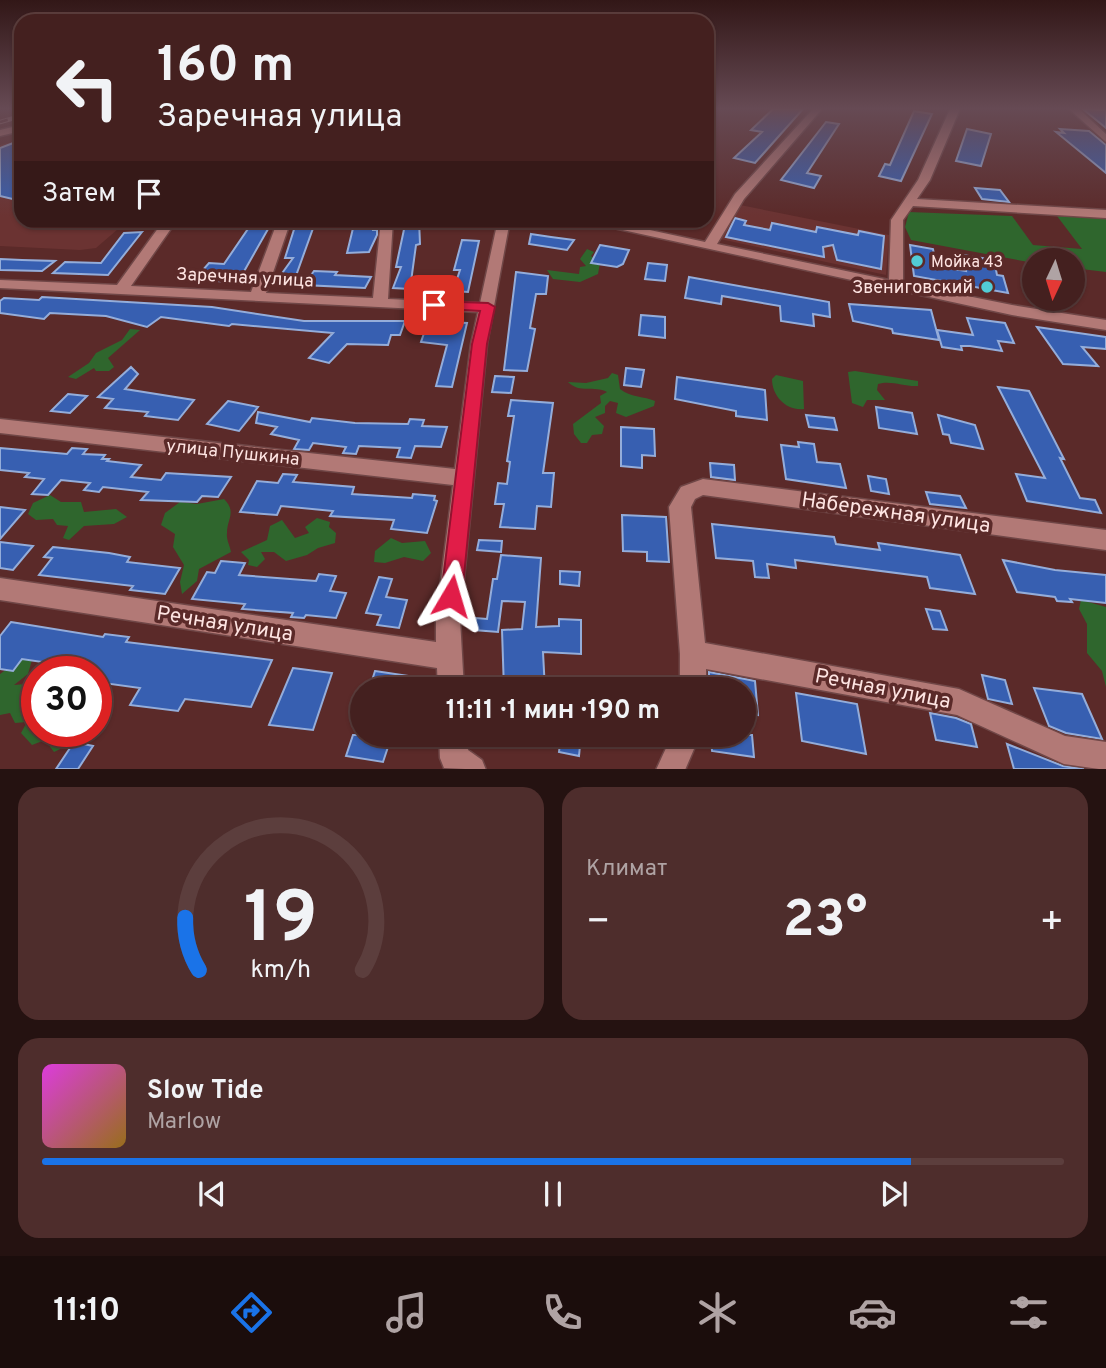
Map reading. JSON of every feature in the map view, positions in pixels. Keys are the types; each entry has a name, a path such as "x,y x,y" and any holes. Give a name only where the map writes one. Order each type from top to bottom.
{"street":[{"path":"708,247 739,198 786,145"},
{"path":"896,286 897,220 925,180 939,145"},
{"path":"911,202 1106,214"},
{"path":"120,290 165,228"},
{"path":"257,297 282,228"},
{"path":"380,303 386,228"},
{"path":"451,677 448,619 479,344 503,228"},
{"path":"620,228 896,286 1106,325"},
{"name":"Заречная улица","path":"0,284 488,307"},
{"name":"улица Пушкина","path":"0,426 466,478"},
{"name":"Набережная улица","path":"693,654 680,507 687,493 703,487 1106,540"},
{"name":"Речная улица","path":"0,589 450,657"},
{"path":"693,654 693,677"},
{"name":"Речная улица","path":"693,654 959,702 1064,750 1106,756"},
{"path":"670,769 680,747"}],"shaded area":[{"path":"0,145 14,145 14,228 119,228 96,248 80,250 0,246"},
{"path":"740,205 889,235 886,275 720,239"}],"green space":[{"path":"909,212 1012,216 1033,245 1070,248 1022,248 1022,261 911,240 905,227"},
{"path":"1057,216 1106,219 1106,272 1085,269 1085,248 1081,248"},
{"path":"587,249 594,252 591,256 600,263 598,274 580,282 553,279 547,270 579,274 580,267 586,266 580,259"},
{"path":"130,329 140,330 108,358 114,367 109,371 96,371 94,368 76,379 68,377 89,363 96,353 122,340"},
{"path":"848,372 918,381 918,386 878,384 877,390 885,400 867,400 863,407 852,403"},
{"path":"612,373 618,375 620,389 655,401 654,406 626,417 616,413 618,403 610,401 605,406 605,413 595,417 604,426 602,434 592,435 587,443 581,443 574,434 573,424 601,403 600,396 607,392 577,388 568,382 586,383 608,378"},
{"path":"776,375 803,381 804,409 791,408 781,401 774,391 772,379"},
{"path":"50,495 61,502 81,502 84,512 116,509 127,517 114,524 84,526 69,540 63,538 68,526 57,525 53,519 36,520 28,514 33,503"},
{"path":"224,499 231,512 227,535 231,552 199,569 197,581 182,594 180,582 184,565 173,547 175,534 161,525 165,513 180,502 197,504"},
{"path":"317,518 330,522 329,527 336,533 335,543 286,561 274,552 261,552 265,559 257,567 248,565 249,560 241,552 267,540 270,526 282,520 295,538 309,533 305,527"},
{"path":"391,538 402,543 425,541 431,553 423,561 404,557 385,563 374,562 375,551"},
{"path":"1081,600 1106,607 1106,687 1102,671 1087,653 1087,624 1079,609"},
{"path":"21,658 21,680 14,685 21,684 21,722 15,723 10,713 0,715 0,674"},
{"path":"50,747 65,747 54,752"}],"building":[{"path":"14,145 14,199 0,196 0,148"},
{"path":"748,145 771,145 755,163 734,158"},
{"path":"808,145 825,145 807,173 821,176 814,188 781,180"},
{"path":"899,145 918,145 901,181 879,176 885,164 890,165"},
{"path":"962,145 988,145 981,166 956,161"},
{"path":"1072,145 1106,145 1106,173"},
{"path":"975,188 1000,190 1009,202 982,199"},
{"path":"735,218 746,221 744,225 770,230 772,223 816,232 817,227 858,235 859,231 884,236 881,269 837,260 833,245 823,247 824,257 726,237"},
{"path":"249,228 269,228 238,282 194,280 209,263 224,264"},
{"path":"294,228 313,228 293,284 275,283 293,258 285,258"},
{"path":"353,228 377,230 369,252 347,253"},
{"path":"404,228 419,228 420,244 416,245 410,289 393,288 401,267 396,267"},
{"path":"142,232 108,275 53,273 65,262 101,263 124,233"},
{"path":"531,234 574,240 567,250 529,244"},
{"path":"462,240 479,241 468,292 453,291 460,270 454,270"},
{"path":"600,245 629,250 623,264 617,267 591,263"},
{"path":"910,245 933,249 936,266 966,271 963,255 994,260 997,275 1003,276 1008,293 914,276"},
{"path":"0,259 55,261 42,271 0,270"},
{"path":"648,263 667,265 665,281 645,279"},
{"path":"314,271 371,277 365,288 304,285"},
{"path":"516,272 548,276 546,294 536,294 530,328 535,329 527,371 504,370"},
{"path":"689,277 829,302 830,317 813,314 814,326 781,321 780,306 722,296 721,304 685,298"},
{"path":"42,297 212,307 304,321 405,321 400,335 391,335 388,345 347,344 329,363 309,358 333,333 232,324 229,326 161,317 147,327 106,316 50,313 44,319 0,313 0,301 4,298 39,300"},
{"path":"849,304 931,310 939,340 893,333 892,329 853,321"},
{"path":"641,315 665,317 665,338 639,335"},
{"path":"430,316 445,317 443,322 467,323 452,387 436,386 447,345 421,342"},
{"path":"967,318 1005,323 1014,343 998,341 1002,351 970,346 961,346 962,350 942,347 937,330 973,335"},
{"path":"1037,327 1106,337 1106,349 1082,347 1098,366 1063,364"},
{"path":"131,367 138,374 125,389 194,400 178,420 145,416 148,412 105,408 113,399 98,397"},
{"path":"626,368 644,370 641,387 624,385"},
{"path":"495,376 514,377 511,393 492,392"},
{"path":"677,377 765,390 767,420 736,416 736,411 675,399"},
{"path":"998,387 1029,391 1064,459 1060,458 1080,498 1095,500 1101,513 1027,501 1016,474 1045,478"},
{"path":"68,394 87,396 70,413 51,411"},
{"path":"511,400 553,403 543,473 554,473 551,507 537,506 535,529 500,527 504,504 495,504 498,483 507,484 510,462 507,461 514,416 508,416"},
{"path":"228,401 258,407 239,431 207,424"},
{"path":"876,407 912,413 917,434 879,428"},
{"path":"258,412 310,422 312,418 355,423 408,424 410,419 424,420 422,426 447,427 441,447 415,446 411,458 397,457 400,448 359,446 356,454 343,453 346,447 313,443 309,450 294,449 299,440 271,434 277,427 256,423"},
{"path":"806,415 834,418 837,430 809,427"},
{"path":"938,415 975,425 983,449 951,443 949,435 943,434"},
{"path":"621,427 654,429 655,456 642,455 642,468 621,466"},
{"path":"798,442 814,444 817,462 840,464 846,488 786,479 781,445 799,447"},
{"path":"0,448 67,454 72,448 87,449 83,454 105,455 102,459 109,459 107,461 141,465 131,477 161,480 166,473 231,477 218,497 202,496 197,502 141,500 148,492 103,487 99,492 84,490 90,483 61,480 48,495 32,494 44,479 25,477 29,473 0,470"},
{"path":"710,463 734,465 735,480 711,477"},
{"path":"283,474 297,475 293,482 354,487 352,494 412,498 413,494 435,496 434,500 437,501 427,533 391,529 394,520 330,516 333,511 281,506 277,515 240,512 257,481 278,483"},
{"path":"868,476 886,479 889,494 871,491"},
{"path":"926,492 960,496 966,508 930,504"},
{"path":"0,507 25,510 0,539"},
{"path":"622,515 666,517 669,562 647,561 647,552 623,551"},
{"path":"712,524 834,537 836,544 880,550 878,543 960,555 975,594 930,588 927,577 795,560 796,568 767,564 769,578 755,577 753,561 716,558"},
{"path":"479,540 502,541 501,552 477,550"},
{"path":"0,542 33,546 13,570 0,568"},
{"path":"53,547 109,553 130,557 127,562 180,568 165,594 130,590 133,586 39,575 52,558 44,557"},
{"path":"501,555 541,558 536,627 559,626 559,619 581,620 581,654 543,652 544,677 504,677 502,630 522,629 525,602 502,601 498,632 474,630 476,618 487,619 493,579 497,579"},
{"path":"1003,560 1055,570 1106,575 1106,603 1070,599 1072,602 1057,601 1055,597 1017,592"},
{"path":"221,561 245,563 239,575 316,581 319,574 336,576 330,591 346,593 336,618 306,615 304,618 291,617 293,613 242,609 245,604 192,599 207,572 215,573"},
{"path":"560,571 580,572 579,586 560,584"},
{"path":"379,577 392,579 386,597 407,600 399,628 377,625 381,615 366,613"},
{"path":"926,609 940,611 947,630 933,629"},
{"path":"11,622 103,637 105,634 129,637 126,642 272,660 251,707 185,699 178,711 130,705 140,688 112,684 112,656 21,656 13,671 0,669 0,636"},
{"path":"293,668 332,673 313,730 269,725"},
{"path":"375,671 409,676 409,677 373,677"},
{"path":"709,672 735,677 709,677"},
{"path":"982,675 1005,680 1012,704 988,699"},
{"path":"1034,688 1082,694 1102,739 1066,733 1049,726"},
{"path":"796,693 857,704 866,754 802,741"},
{"path":"930,713 971,724 977,747 936,740"},
{"path":"350,744 350,747 388,747 383,762 346,756"},
{"path":"1007,744 1063,766 1084,769 1014,769"},
{"path":"71,747 92,747 78,769 56,769"},
{"path":"560,747 580,747 579,756 559,752"},
{"path":"712,747 753,747 754,757 712,751"}],"place":[{"name":"Мойка 43","path":"917,261"},
{"name":"Звениговский","path":"987,287"}],"route":[{"path":"434,305 488,307 479,344 451,596"}]}
